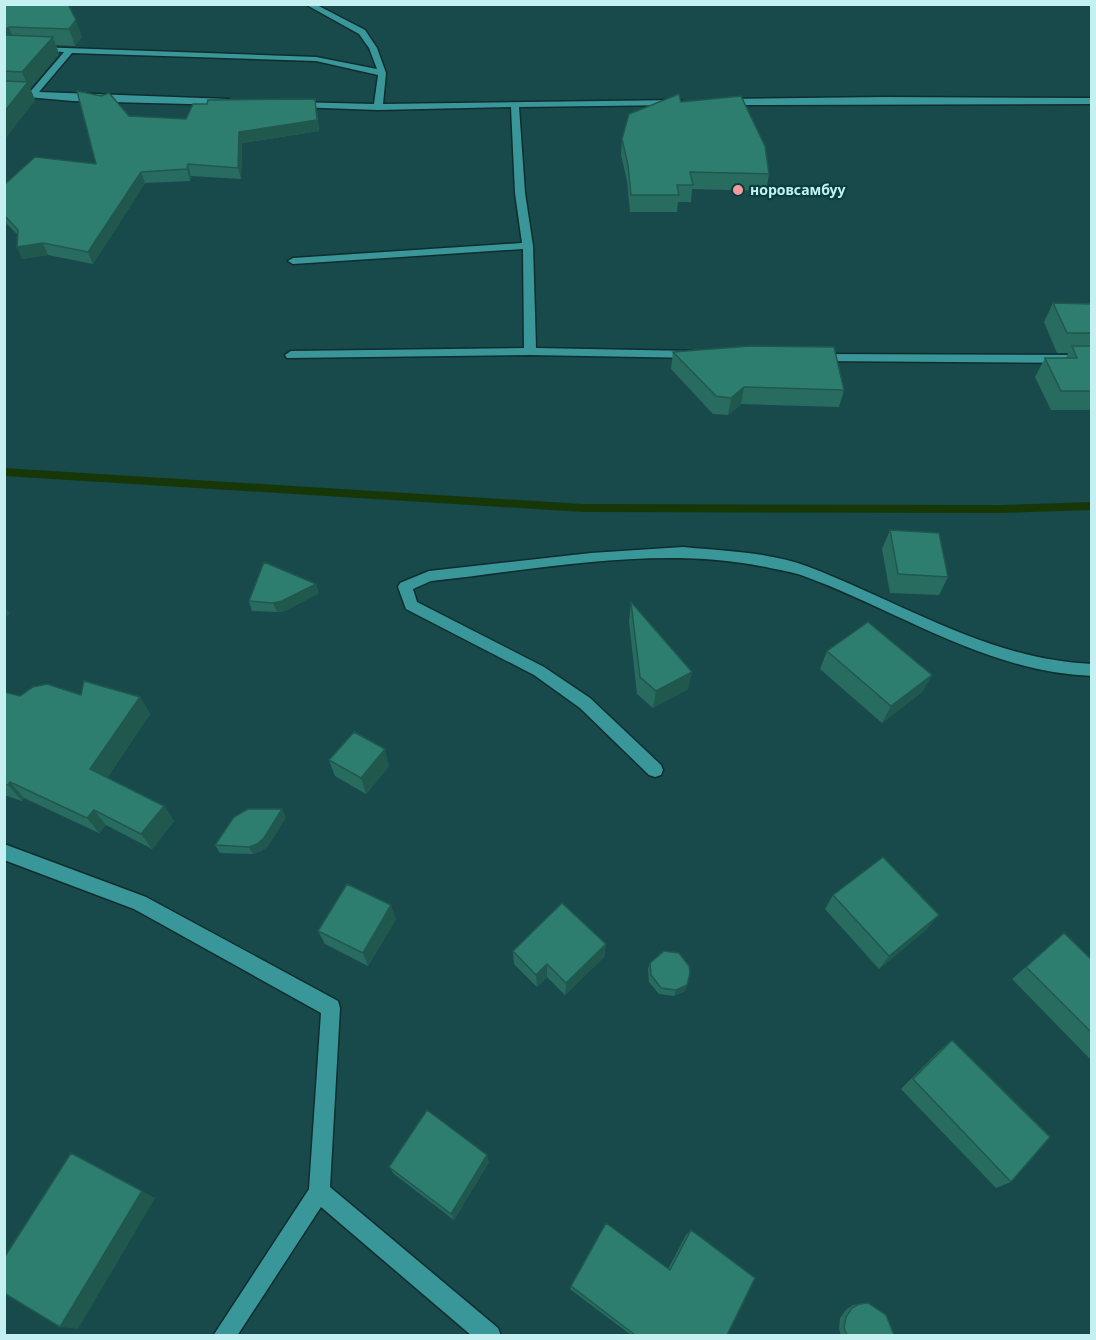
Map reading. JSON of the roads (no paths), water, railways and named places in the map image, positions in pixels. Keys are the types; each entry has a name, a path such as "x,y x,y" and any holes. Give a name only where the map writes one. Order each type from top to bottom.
{"street":[{"path":"308,4 362,32 373,48 382,73 378,107"},
{"path":"27,49 316,59 382,73"},
{"path":"32,95 70,50"},
{"path":"4,92 237,103"},
{"path":"714,102 1092,101"},
{"path":"284,104 378,107 691,102"},
{"path":"514,106 520,193 528,246 530,351"},
{"path":"293,261 528,246"},
{"path":"291,355 530,351 706,355"},
{"path":"806,358 1092,359"},
{"path":"655,770 585,703 539,671 411,605 405,587 429,576 591,558 682,552 748,558 803,570 948,633 1010,657 1065,669 1092,670"},
{"path":"4,852 140,903 331,1008 319,1192 224,1335"},
{"path":"319,1192 490,1335"}],"waterway":[{"path":"4,472 583,508 1002,509 1092,506"}],"place":[{"name":"норовсамбуу","path":"738,190"}]}
